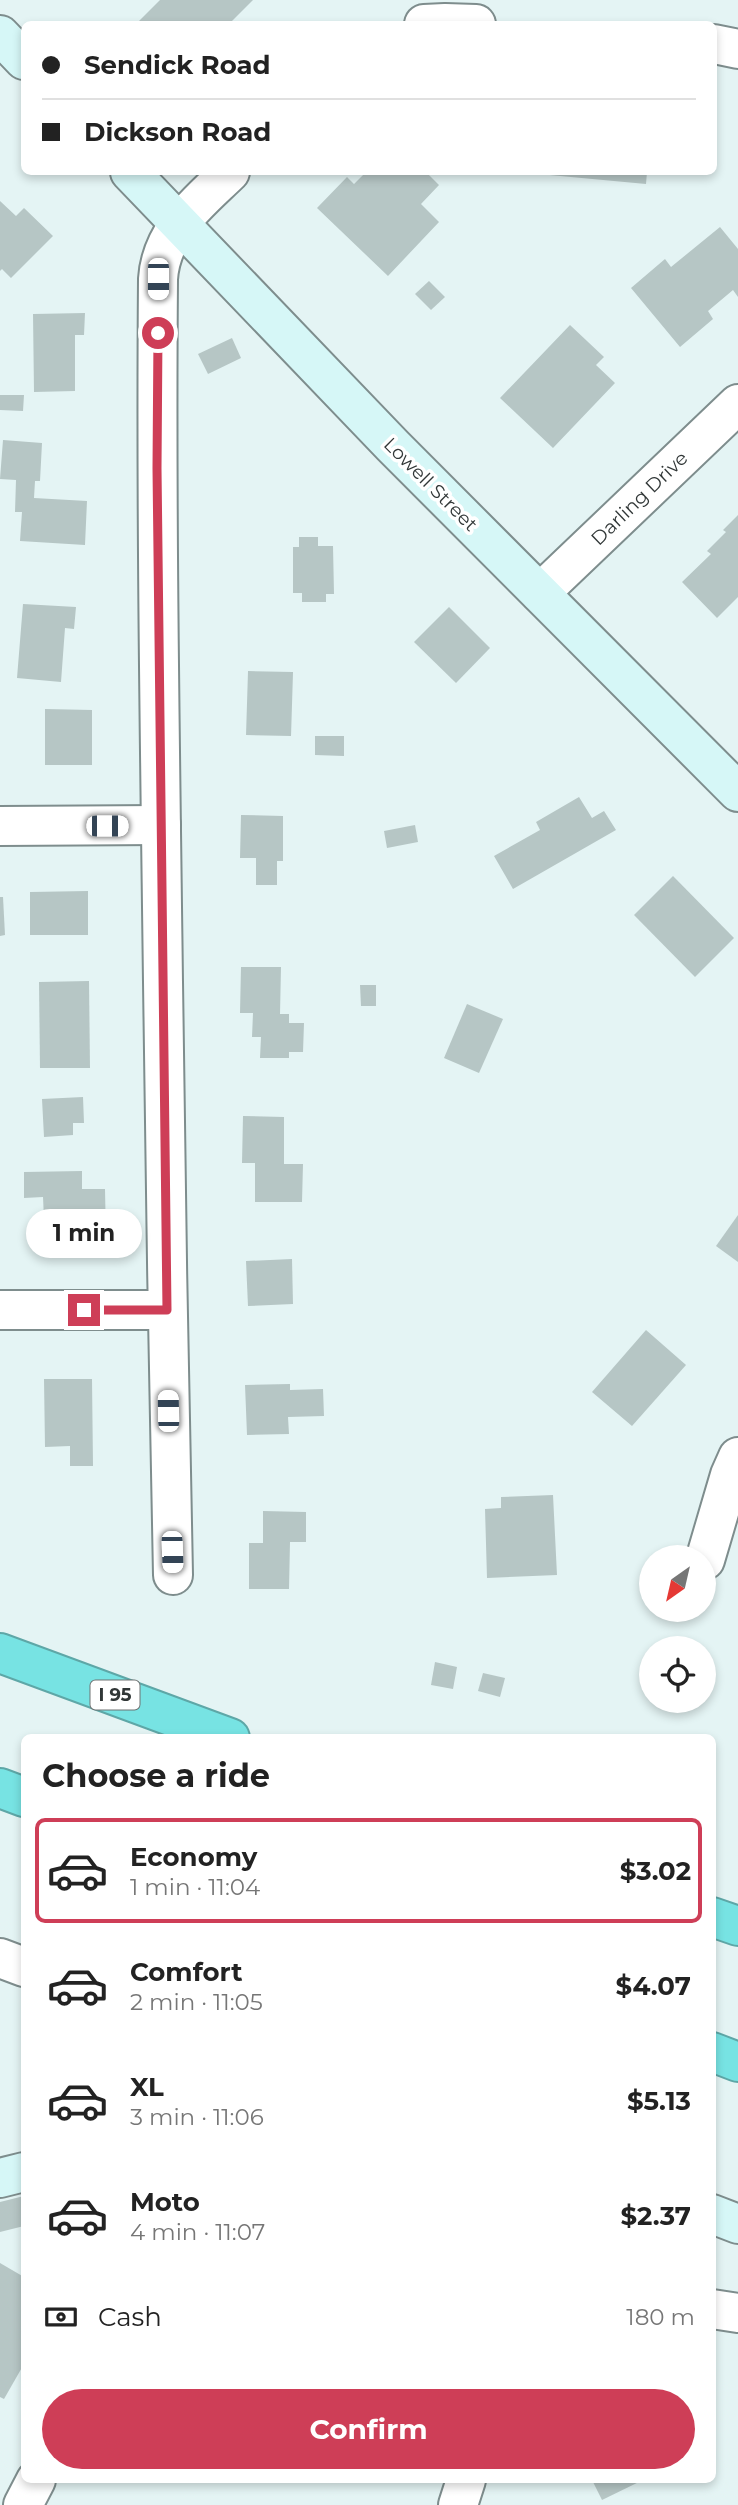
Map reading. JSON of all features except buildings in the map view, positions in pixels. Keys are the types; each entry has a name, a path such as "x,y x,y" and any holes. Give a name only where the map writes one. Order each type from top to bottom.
{"highway":[{"name":"I 95","path":"0,1653 219,1734"},
{"path":"0,1788 21,1796"},
{"path":"716,1918 738,1926"},
{"path":"716,2054 738,2062"}],"street":[{"path":"0,35 21,57"},
{"path":"717,45 738,49"},
{"name":"Lowell Street","path":"133,175 384,436 738,792"},
{"path":"173,1575 161,825 158,279 162,257 178,222 227,175"},
{"name":"Darling Drive","path":"540,593 738,404"},
{"path":"0,826 161,825"},
{"path":"0,1310 167,1310"},
{"path":"709,1545 738,1457"},
{"path":"0,1958 21,1967"},
{"path":"0,2178 21,2173"},
{"path":"716,2216 738,2224"},
{"path":"716,2309 738,2312"},
{"path":"23,2505 34,2483"},
{"path":"458,2505 465,2483"}],"route":[{"path":"84,1310 167,1310 157,468 158,333"}]}
